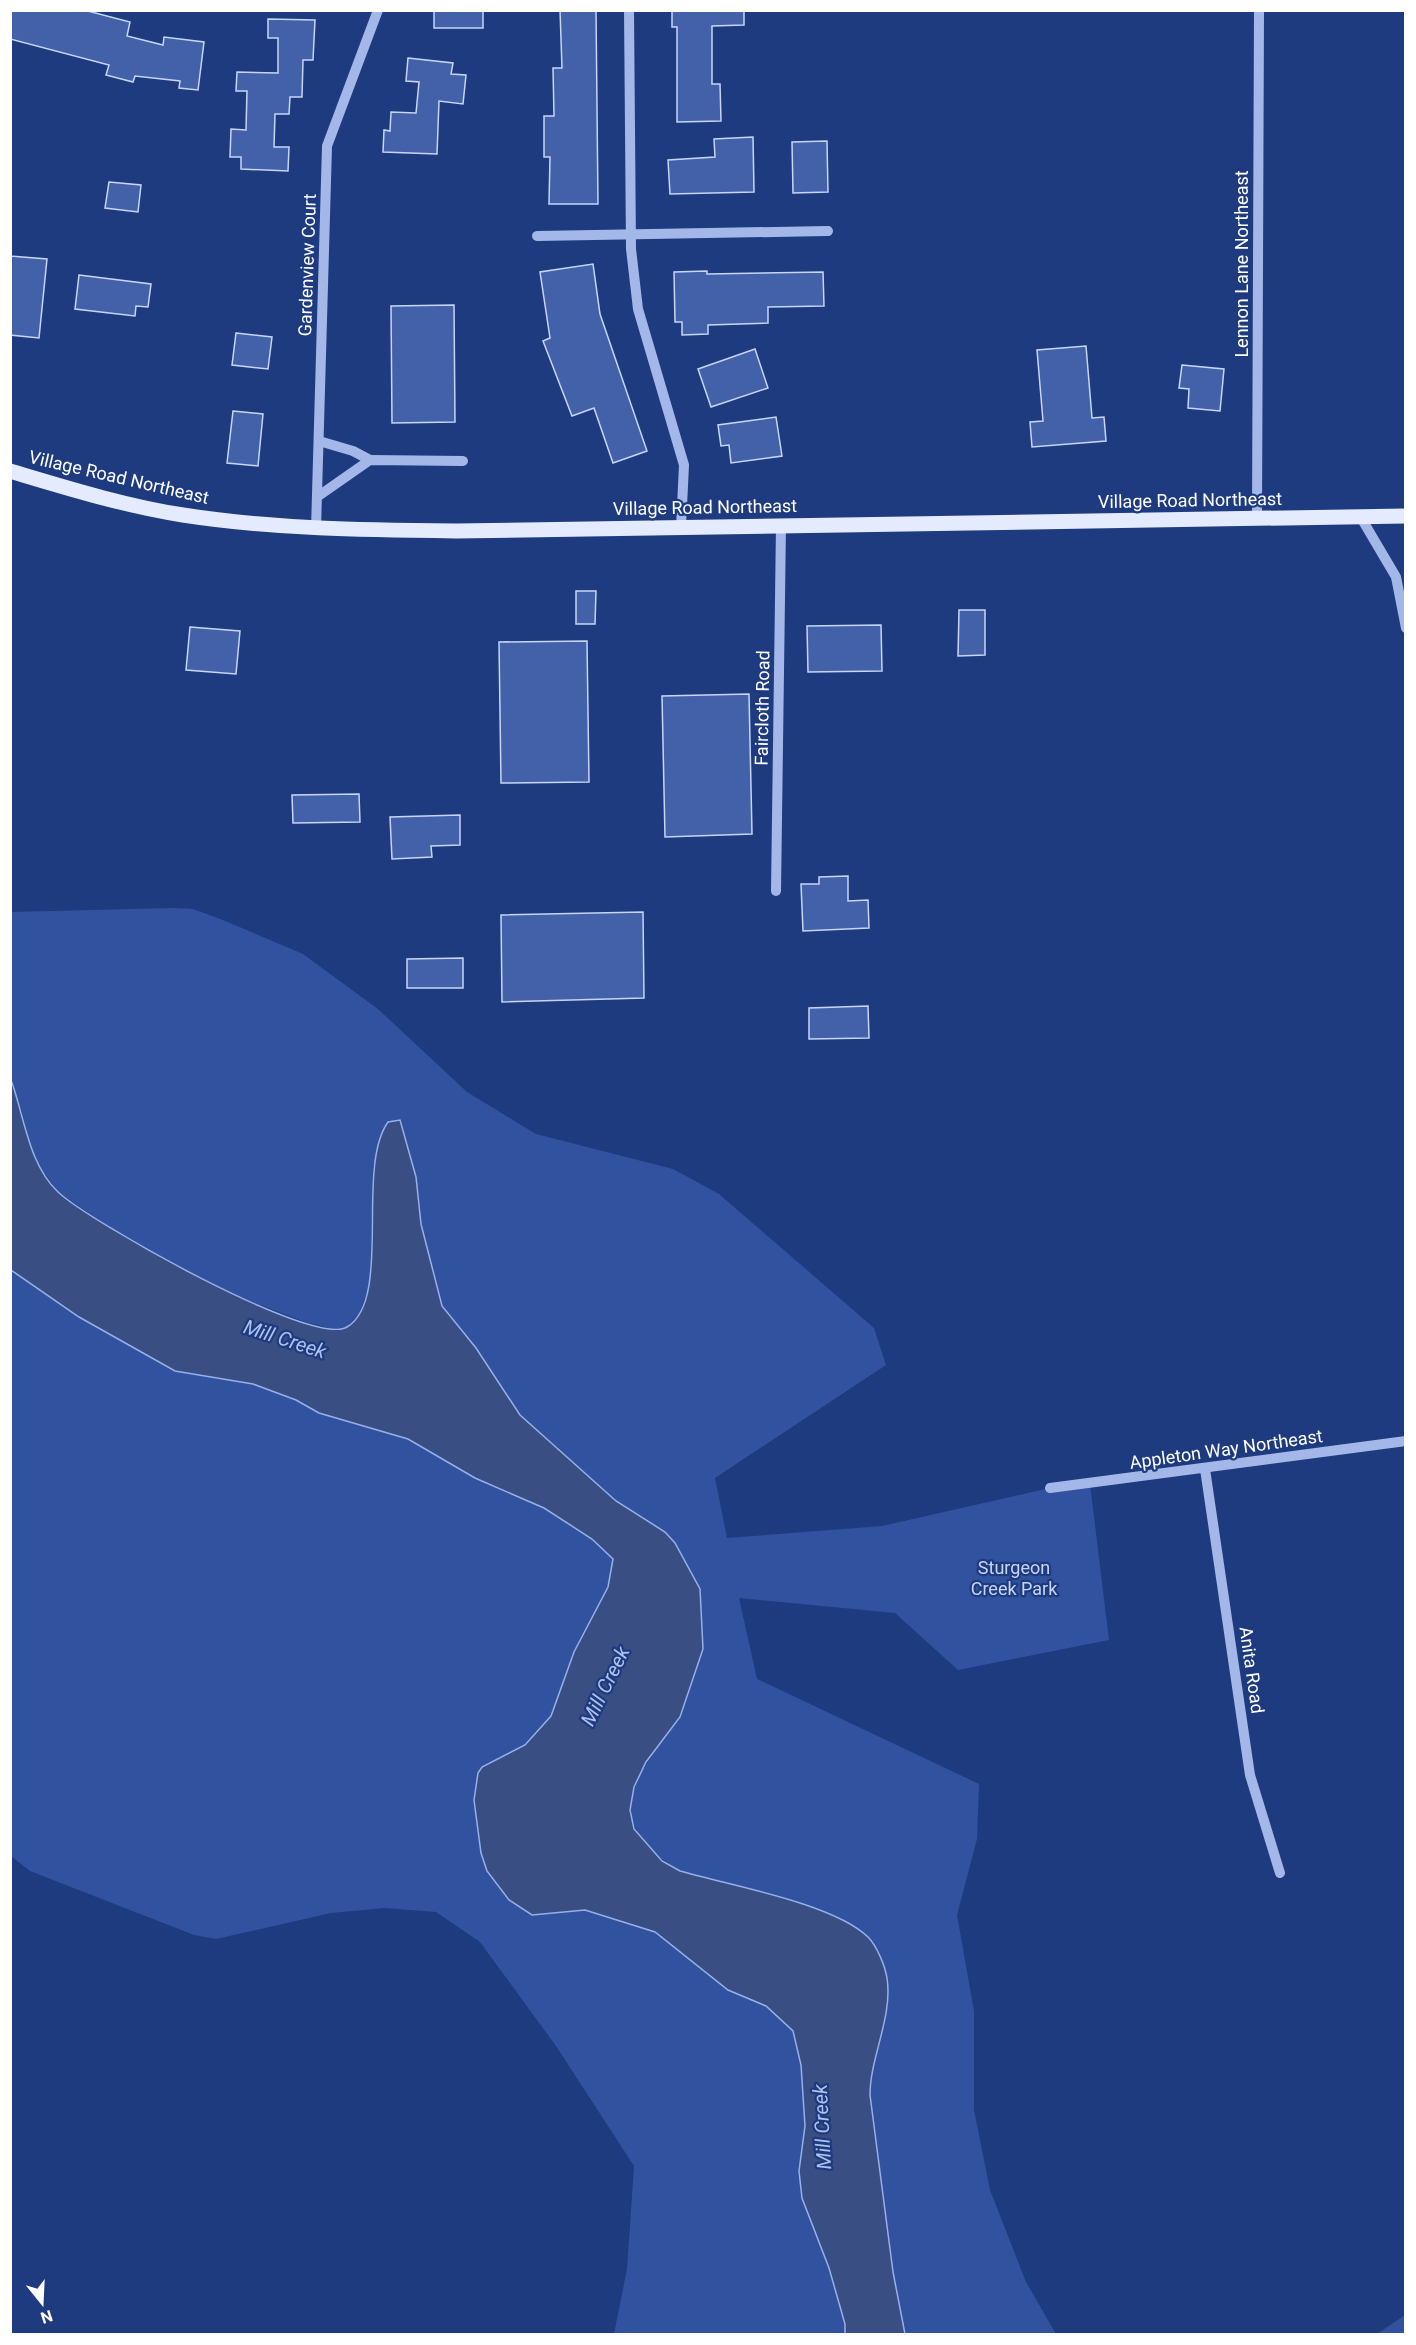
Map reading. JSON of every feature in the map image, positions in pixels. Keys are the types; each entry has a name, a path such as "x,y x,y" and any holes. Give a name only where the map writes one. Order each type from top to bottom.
{"main road":[{"name":"Village Road Northeast","path":"10,471 104,497 180,514 316,529 456,531 1406,516"}],"street":[{"name":"Gardenview Court","path":"316,529 327,146 378,10"},
{"path":"629,10 630,236 638,309 684,465 681,526"},
{"name":"Lennon Lane Northeast","path":"1257,518 1259,10"},
{"path":"537,236 828,231"},
{"path":"319,441 353,451 370,460 463,460"},
{"path":"317,497 370,460"},
{"path":"1360,516 1396,577 1406,628"},
{"name":"Faircloth Road","path":"776,891 781,525"},
{"name":"Appleton Way Northeast","path":"1050,1488 1406,1441"},
{"name":"Anita Road","path":"1205,1469 1250,1775 1280,1873"}],"green space":[{"name":"Sturgeon Creek Park","path":"193,909 303,954 378,1009 467,1092 536,1134 673,1169 719,1194 874,1328 886,1365 715,1478 727,1538 882,1526 1050,1488 1090,1484 1109,1640 958,1670 895,1613 739,1598 757,1679 979,1784 977,1839 957,1915 974,2011 974,2110 990,2190 1026,2282 1056,2334 905,2334 893,2272 870,2095 870,2077 811,1907 680,1871 654,1852 638,1834 631,1816 632,1797 639,1778 680,1717 665,1532 616,1501 520,1415 476,1348 442,1306 421,1224 416,1177 373,1165 370,1285 359,1313 347,1327 334,1329 305,1322 234,1295 139,1247 58,1192 33,1158 22,1112 11,1080 11,912"},
{"path":"10,1269 175,1371 253,1384 296,1400 319,1413 408,1439 475,1478 544,1508 592,1539 613,1559 608,1587 574,1652 551,1716 525,1745 482,1767 478,1773 481,1853 487,1871 509,1900 532,1915 585,1910 655,1932 728,1990 766,2006 793,2031 801,2065 805,2126 799,2171 802,2198 829,2268 845,2324 845,2334 614,2334 627,2269 634,2166 556,2046 480,1942 436,1912 384,1908 331,1913 216,1939 194,1935 30,1871 11,1856"},
{"path":"1405,2315 1405,2334 1377,2334"}],"water":[{"name":"Mill Creek","path":"11,1080 34,1154 40,1168 58,1192 112,1229 202,1279 292,1319 326,1328 347,1327 361,1312 368,1290 371,1262 374,1170 379,1143 388,1122 400,1120 416,1177 421,1224 442,1306 476,1348 520,1415 616,1501 665,1532 675,1543 700,1589 703,1649 680,1717 646,1762 634,1787 630,1810 634,1829 662,1861 680,1871 779,1896 831,1914 868,1937 880,1956 887,1978 887,2007 873,2066 870,2095 893,2272 905,2334 845,2334 845,2324 829,2268 802,2198 799,2171 805,2126 801,2065 793,2031 766,2006 728,1990 655,1932 585,1910 532,1915 509,1900 487,1871 481,1853 474,1800 478,1773 482,1767 525,1745 551,1716 574,1652 608,1587 613,1559 592,1539 544,1508 475,1478 408,1439 319,1413 296,1400 253,1384 175,1371 79,1317 11,1270"}],"building":[{"path":"10,10 84,10 130,22 127,36 163,45 164,37 204,42 198,90 179,88 180,81 135,76 133,82 106,75 109,65 10,39"},
{"path":"434,10 483,10 483,28 434,28"},
{"path":"560,10 596,10 598,204 549,204 550,157 544,157 544,116 554,116 553,68 562,68"},
{"path":"672,10 744,10 744,25 712,26 712,84 720,84 721,121 677,122 677,27 672,27"},
{"path":"268,19 315,20 313,60 303,60 302,97 290,97 289,114 275,114 274,147 289,147 288,171 241,169 241,157 230,157 231,129 246,130 247,91 236,91 237,72 278,73 278,38 268,38"},
{"path":"408,58 453,63 451,74 466,75 463,104 439,101 437,154 383,152 384,130 390,131 391,112 416,113 419,82 406,81"},
{"path":"753,137 754,192 670,194 668,160 715,157 714,139"},
{"path":"827,141 828,192 793,193 792,142"},
{"path":"109,182 141,185 138,212 105,208"},
{"path":"10,256 47,259 39,338 10,335"},
{"path":"593,264 600,314 647,451 613,463 594,408 572,416 543,341 550,338 540,272"},
{"path":"707,271 707,274 823,272 824,306 768,307 768,323 708,325 708,334 682,335 682,322 675,322 674,272"},
{"path":"79,275 151,284 148,307 136,306 135,316 75,309"},
{"path":"454,305 455,422 392,423 391,306"},
{"path":"236,333 272,337 268,369 232,365"},
{"path":"1086,346 1092,418 1104,417 1106,441 1032,447 1030,422 1043,421 1037,350"},
{"path":"755,349 768,388 711,407 698,369"},
{"path":"1182,365 1224,369 1220,411 1188,408 1189,389 1179,388"},
{"path":"233,411 263,414 258,466 227,463"},
{"path":"776,417 782,456 731,463 729,445 721,446 718,425"},
{"path":"576,591 596,591 595,624 576,624"},
{"path":"959,610 985,610 985,655 958,656"},
{"path":"881,625 882,671 808,672 807,626"},
{"path":"190,627 240,631 236,674 186,670"},
{"path":"587,641 589,782 501,783 499,642"},
{"path":"749,694 752,834 665,837 662,696"},
{"path":"359,794 360,822 293,823 292,795"},
{"path":"460,815 460,845 431,846 432,857 392,859 390,817"},
{"path":"848,876 848,901 868,900 869,928 803,931 801,884 819,884 819,877"},
{"path":"643,912 644,998 502,1002 501,915"},
{"path":"463,958 463,988 407,988 407,959"},
{"path":"868,1006 869,1038 809,1039 809,1008"}]}
